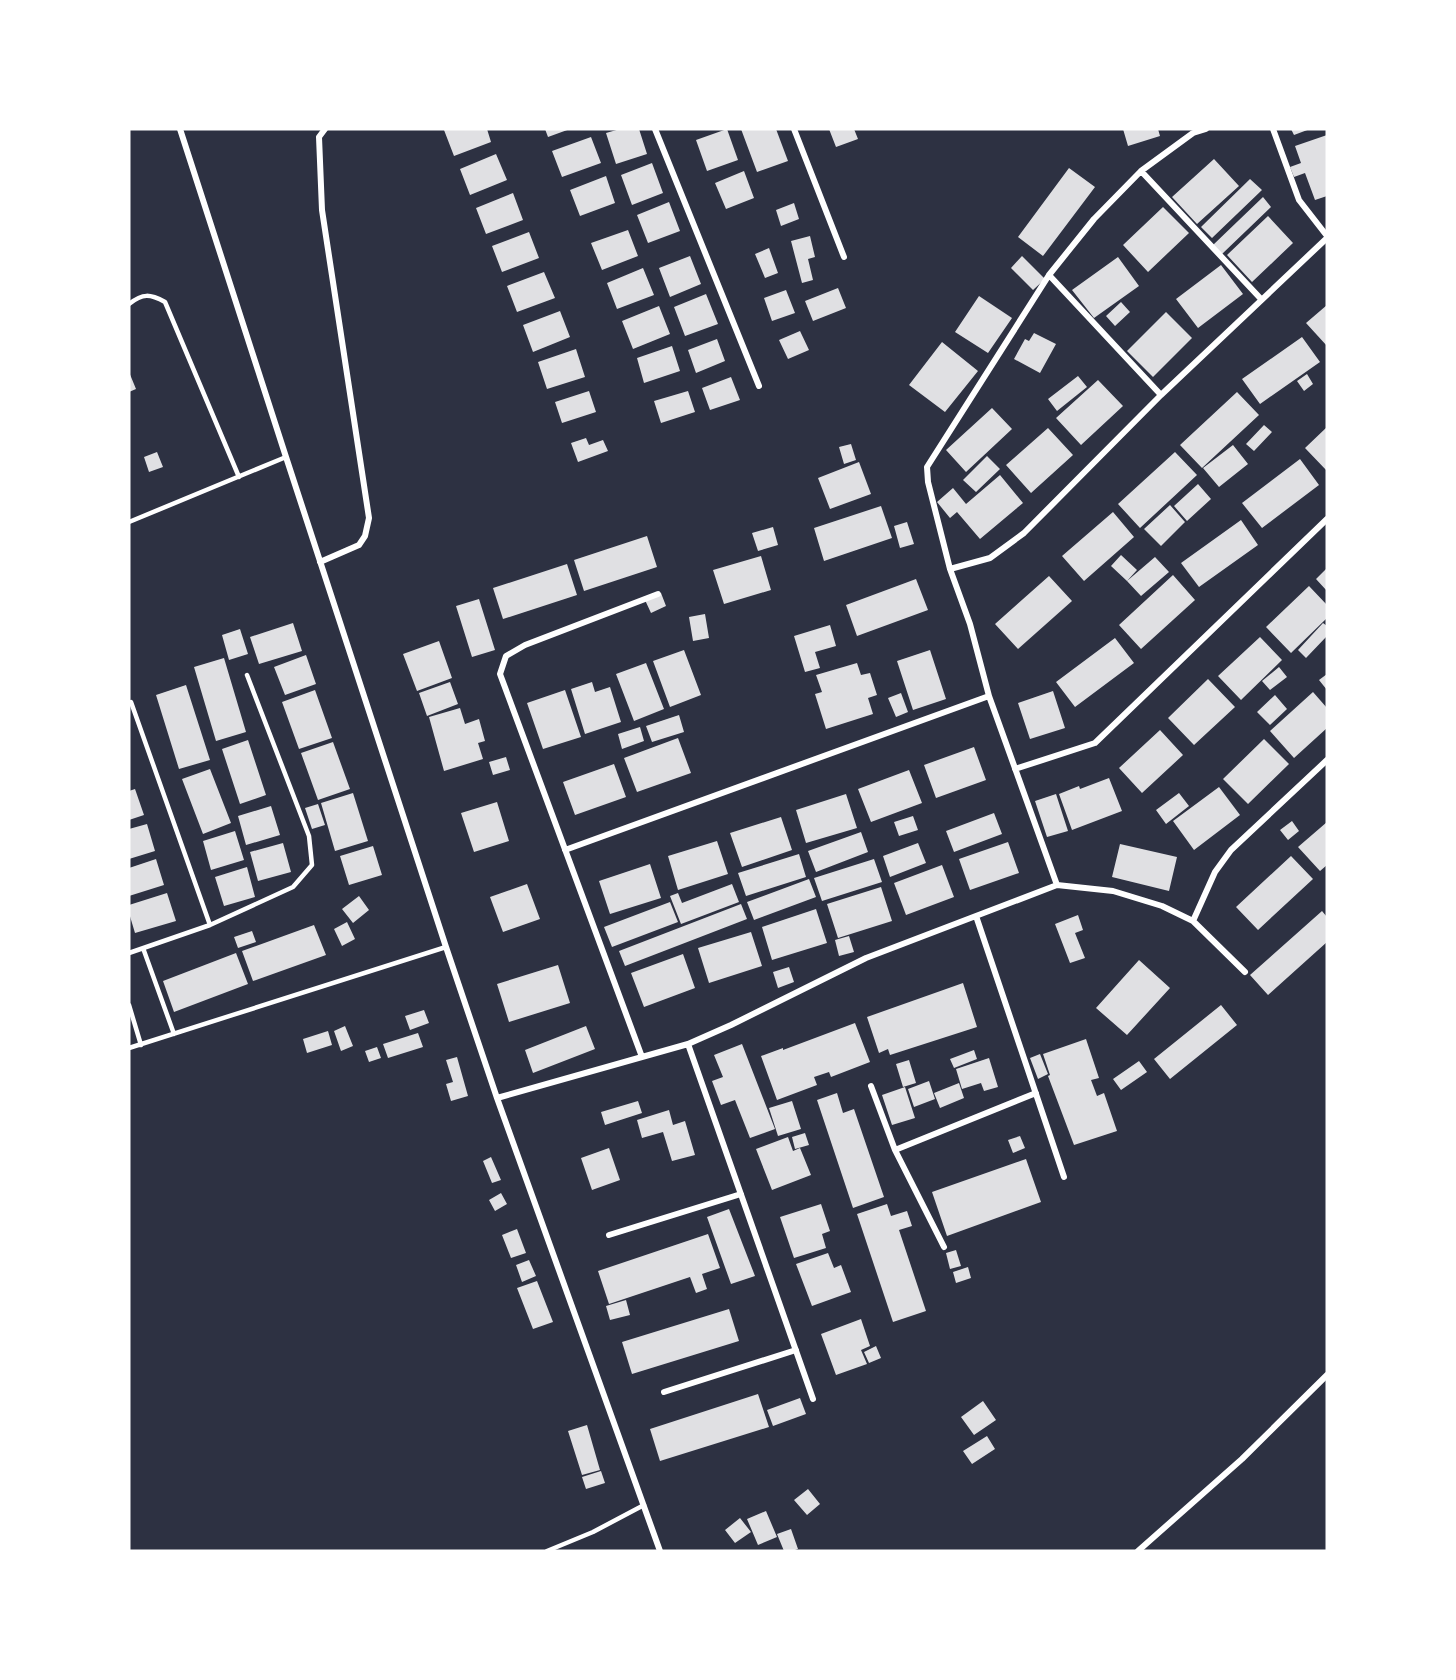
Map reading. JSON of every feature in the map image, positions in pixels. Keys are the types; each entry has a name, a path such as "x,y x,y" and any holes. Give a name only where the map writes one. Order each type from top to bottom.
{"street":[{"path":"180,129 446,947 497,1098 660,1551"},
{"path":"320,562 359,545 365,536 369,518 322,210 319,137 325,129"},
{"path":"655,129 759,386"},
{"path":"794,129 844,257"},
{"path":"1057,885 989,696 970,624 950,569 928,482 927,467 1049,275 1094,219 1141,171 1193,133 1206,129"},
{"path":"950,569 990,558 1024,533 1161,395 1327,237 1299,200 1273,129"},
{"path":"1141,171 1261,299"},
{"path":"1049,275 1161,395"},
{"path":"1016,769 1095,743 1327,519"},
{"path":"642,1057 500,674 506,656 525,645 658,594"},
{"path":"565,850 989,696"},
{"path":"1193,921 1215,872 1231,850 1327,760"},
{"path":"497,1098 688,1044 866,958 1057,885 1113,891 1162,906 1193,921 1245,972"},
{"path":"976,916 1064,1177"},
{"path":"688,1044 813,1399"},
{"path":"871,1086 895,1150 944,1247"},
{"path":"895,1150 1036,1093"},
{"path":"609,1235 741,1194"},
{"path":"663,1392 796,1350"},
{"path":"1138,1551 1242,1459 1327,1375"}],"lane":[{"path":"129,304 138,297 153,295 165,302 239,477"},
{"path":"129,522 286,457"},
{"path":"129,953 210,925 293,886 312,865 309,836 247,675"},
{"path":"131,702 210,925"},
{"path":"129,1048 446,947"},
{"path":"143,948 174,1034"},
{"path":"129,1005 141,1045"},
{"path":"546,1551 593,1532 644,1505"}],"building":[{"path":"487,129 491,142 454,156 444,130"},
{"path":"545,129 570,129 548,137"},
{"path":"620,129 639,129 647,154 616,164 606,133"},
{"path":"727,129 738,160 707,171 696,140"},
{"path":"741,129 776,129 788,161 757,172"},
{"path":"829,129 854,129 858,139 836,147"},
{"path":"1123,129 1158,129 1160,136 1128,146"},
{"path":"1291,129 1310,129 1294,135"},
{"path":"1327,135 1327,196 1315,200 1305,173 1294,177 1290,167 1301,163 1295,146"},
{"path":"591,137 601,163 562,177 552,151"},
{"path":"496,154 507,180 470,195 460,169"},
{"path":"1214,159 1239,186 1197,224 1172,197"},
{"path":"652,163 663,193 632,205 621,175"},
{"path":"1069,168 1095,187 1043,256 1018,237"},
{"path":"744,171 754,198 726,209 715,183"},
{"path":"606,176 615,203 580,216 570,190"},
{"path":"1250,179 1262,190 1212,238 1201,227"},
{"path":"513,193 523,220 486,234 476,208"},
{"path":"1263,197 1271,207 1222,254 1213,245"},
{"path":"669,202 680,231 648,243 637,215"},
{"path":"794,203 799,219 781,226 776,210"},
{"path":"1163,207 1189,233 1148,272 1123,245"},
{"path":"1268,216 1293,243 1252,282 1227,255"},
{"path":"628,230 638,256 602,270 591,243"},
{"path":"529,232 539,258 502,272 492,246"},
{"path":"810,236 815,257 808,259 813,280 802,283 791,241"},
{"path":"769,248 778,273 765,278 755,254"},
{"path":"690,256 701,284 670,297 659,268"},
{"path":"1022,256 1045,279 1033,290 1011,268"},
{"path":"1118,257 1139,286 1094,318 1072,290"},
{"path":"1221,265 1243,294 1198,328 1176,299"},
{"path":"643,268 654,295 617,309 607,283"},
{"path":"544,272 555,298 517,312 507,286"},
{"path":"838,288 846,308 813,321 805,301"},
{"path":"786,290 795,313 772,321 764,298"},
{"path":"706,294 718,324 685,336 674,307"},
{"path":"979,296 1012,318 988,353 955,332"},
{"path":"1121,302 1130,312 1115,326 1106,316"},
{"path":"1327,305 1327,346 1306,323"},
{"path":"659,306 670,334 633,349 622,321"},
{"path":"560,311 570,337 533,352 523,325"},
{"path":"1166,312 1192,338 1153,377 1127,351"},
{"path":"800,331 809,350 788,359 779,340"},
{"path":"1034,333 1056,344 1040,373 1014,359 1025,339 1029,341"},
{"path":"1302,337 1320,362 1260,404 1242,379"},
{"path":"717,339 725,361 696,373 688,350"},
{"path":"942,342 978,371 945,412 909,385"},
{"path":"672,346 680,371 644,383 637,358"},
{"path":"576,349 585,377 547,389 538,362"},
{"path":"129,372 136,389 129,392"},
{"path":"1307,374 1313,384 1304,391 1297,381"},
{"path":"1078,376 1087,387 1057,411 1048,399"},
{"path":"731,377 740,400 710,410 702,388"},
{"path":"1098,380 1123,406 1081,445 1056,418"},
{"path":"589,391 596,412 562,423 555,402"},
{"path":"688,391 695,412 661,423 654,401"},
{"path":"1237,392 1259,415 1202,468 1180,445"},
{"path":"992,408 1012,429 966,472 946,450"},
{"path":"1264,425 1272,432 1254,451 1246,444"},
{"path":"1327,427 1327,471 1305,448"},
{"path":"1048,428 1073,455 1031,493 1006,465"},
{"path":"586,438 589,445 603,440 608,451 578,462 571,443"},
{"path":"851,444 856,460 844,464 839,447"},
{"path":"1233,445 1248,464 1219,487 1203,468"},
{"path":"157,452 163,467 149,472 144,457"},
{"path":"1175,452 1197,475 1140,528 1118,504"},
{"path":"987,456 1000,469 976,492 963,480"},
{"path":"1300,459 1319,485 1262,528 1242,503"},
{"path":"859,462 871,494 830,509 818,478"},
{"path":"1000,475 1023,503 980,539 957,512 950,518 937,502 953,488 966,504"},
{"path":"1198,484 1211,499 1187,521 1174,506"},
{"path":"1170,505 1185,522 1161,546 1144,529"},
{"path":"881,506 892,538 824,561 814,528"},
{"path":"1113,512 1134,537 1084,581 1062,556"},
{"path":"1241,520 1258,545 1199,587 1181,563"},
{"path":"907,522 914,544 900,548 894,526"},
{"path":"773,527 778,545 758,551 752,533"},
{"path":"647,536 657,567 584,591 574,560"},
{"path":"1121,555 1137,570 1127,581 1111,566"},
{"path":"761,556 771,590 724,604 713,570"},
{"path":"1155,557 1169,572 1141,596 1127,581"},
{"path":"567,564 577,595 503,619 493,588"},
{"path":"1327,568 1327,591 1316,579"},
{"path":"1173,575 1195,600 1141,649 1119,625"},
{"path":"1049,576 1072,601 1018,649 995,624"},
{"path":"916,579 928,610 857,636 846,605"},
{"path":"1309,586 1327,605 1327,618 1291,653 1266,627"},
{"path":"661,593 666,606 651,613 645,600"},
{"path":"479,599 495,650 472,657 456,606"},
{"path":"705,614 709,638 693,641 689,617"},
{"path":"293,623 302,651 259,664 250,637"},
{"path":"1323,623 1327,626 1327,636 1306,658 1298,650"},
{"path":"830,625 836,646 815,652 820,668 805,672 794,636"},
{"path":"240,629 248,654 229,660 222,635"},
{"path":"1260,637 1282,660 1241,700 1218,676"},
{"path":"1115,638 1134,663 1075,707 1056,682"},
{"path":"439,641 452,678 417,691 403,654"},
{"path":"684,650 701,695 670,707 653,661"},
{"path":"930,650 946,699 913,710 897,661"},
{"path":"306,655 316,684 285,695 274,667"},
{"path":"224,658 246,732 216,741 194,667"},
{"path":"646,663 664,709 634,721 616,674"},
{"path":"857,663 861,675 870,673 877,695 868,698 873,714 826,729 815,694 822,692 816,675"},
{"path":"1279,667 1287,677 1270,690 1262,681"},
{"path":"1327,674 1327,690 1319,680"},
{"path":"1208,679 1235,707 1194,745 1168,718"},
{"path":"450,682 458,704 427,716 419,693"},
{"path":"592,682 595,692 610,687 621,722 585,734 571,689"},
{"path":"186,685 210,760 179,769 156,695"},
{"path":"315,690 332,738 299,749 282,702"},
{"path":"565,690 581,737 543,749 527,703"},
{"path":"1053,691 1065,728 1030,739 1018,703"},
{"path":"1313,692 1327,708 1327,728 1294,758 1270,731"},
{"path":"901,693 908,712 896,717 888,698"},
{"path":"1275,695 1287,709 1270,725 1257,712"},
{"path":"460,708 465,724 479,719 485,741 478,743 483,759 444,771 429,717"},
{"path":"679,715 684,732 652,742 646,726"},
{"path":"640,727 644,741 622,749 618,734"},
{"path":"1160,730 1183,755 1142,793 1119,768"},
{"path":"678,738 691,773 637,792 624,758"},
{"path":"1264,739 1289,764 1248,804 1223,779"},
{"path":"248,740 266,795 240,804 222,749"},
{"path":"333,742 350,789 318,800 301,753"},
{"path":"974,747 986,780 936,798 924,765"},
{"path":"506,757 510,770 493,775 489,762"},
{"path":"614,764 626,797 575,815 563,782"},
{"path":"210,769 231,823 203,834 182,779"},
{"path":"909,770 922,803 871,822 858,789"},
{"path":"1109,778 1122,811 1072,830 1059,794"},
{"path":"1219,787 1240,815 1194,850 1173,821"},
{"path":"135,789 144,815 129,820 129,791"},
{"path":"353,793 368,841 335,851 321,803"},
{"path":"1179,793 1189,806 1166,824 1156,810"},
{"path":"846,794 857,828 806,843 796,810"},
{"path":"1056,794 1068,831 1047,837 1035,801"},
{"path":"497,802 509,841 474,852 461,813"},
{"path":"318,804 325,825 312,829 305,808"},
{"path":"271,806 280,835 246,845 238,816"},
{"path":"994,813 1002,834 954,852 946,831"},
{"path":"913,816 918,830 899,836 894,822"},
{"path":"781,817 792,850 742,867 730,833"},
{"path":"1292,821 1299,831 1288,840 1280,830"},
{"path":"1327,822 1327,865 1320,871 1298,847"},
{"path":"147,824 155,851 129,859 129,829"},
{"path":"235,831 244,860 211,870 203,841"},
{"path":"861,832 868,852 816,872 808,851"},
{"path":"717,841 728,874 678,890 668,856"},
{"path":"1008,842 1019,873 970,890 959,859"},
{"path":"283,843 291,872 258,881 250,852"},
{"path":"918,843 926,863 890,877 883,856"},
{"path":"1120,844 1177,857 1169,891 1112,877"},
{"path":"373,846 382,875 349,885 340,856"},
{"path":"799,854 806,877 746,896 738,873"},
{"path":"1291,856 1313,879 1258,930 1236,907"},
{"path":"156,859 164,885 129,896 129,868"},
{"path":"874,859 882,882 822,901 814,878"},
{"path":"650,864 661,898 610,914 599,881"},
{"path":"942,865 954,897 906,915 894,883"},
{"path":"247,867 255,897 224,906 215,877"},
{"path":"809,879 816,897 754,920 747,902"},
{"path":"527,884 540,919 503,932 490,897"},
{"path":"732,884 739,902 681,924 670,896 678,893 682,903"},
{"path":"881,887 892,921 838,938 827,904"},
{"path":"167,893 176,921 135,933 129,905"},
{"path":"359,896 369,910 353,923 342,909"},
{"path":"670,902 678,922 612,947 604,927"},
{"path":"741,904 747,919 625,966 619,951"},
{"path":"816,909 827,943 772,960 762,927"},
{"path":"1322,911 1327,917 1327,942 1268,995 1250,975"},
{"path":"1078,915 1083,930 1075,933 1085,958 1070,963 1055,924"},
{"path":"347,922 355,939 342,946 334,929"},
{"path":"314,925 326,955 253,981 242,951"},
{"path":"252,931 256,942 238,948 234,937"},
{"path":"751,932 762,966 709,983 698,948"},
{"path":"849,936 854,952 839,956 835,940"},
{"path":"236,953 248,984 174,1012 163,981"},
{"path":"683,954 695,988 644,1007 631,973"},
{"path":"1139,960 1170,988 1127,1035 1096,1008"},
{"path":"558,965 570,1003 509,1022 497,984"},
{"path":"789,967 794,982 778,988 773,972"},
{"path":"963,983 977,1027 890,1055 888,1049 879,1053 867,1017"},
{"path":"1221,1005 1237,1025 1170,1079 1154,1059"},
{"path":"424,1010 429,1023 410,1030 405,1016"},
{"path":"855,1023 870,1062 831,1077 829,1072 814,1077 817,1085 777,1100 761,1056"},
{"path":"345,1026 353,1046 341,1051 334,1031"},
{"path":"586,1026 595,1049 533,1073 525,1050"},
{"path":"328,1031 332,1045 307,1053 303,1039"},
{"path":"418,1033 423,1047 388,1058 383,1044"},
{"path":"1086,1039 1099,1078 1091,1080 1097,1096 1104,1093 1117,1131 1074,1145 1048,1076 1050,1075 1043,1054"},
{"path":"742,1044 775,1129 750,1138 735,1100 721,1105 712,1081 723,1077 714,1055"},
{"path":"377,1047 381,1058 369,1062 365,1051"},
{"path":"974,1050 977,1059 954,1068 950,1059"},
{"path":"1040,1054 1048,1074 1038,1079 1030,1058"},
{"path":"457,1057 468,1096 451,1101 446,1084 453,1082 446,1060"},
{"path":"989,1058 998,1087 984,1091 981,1083 962,1089 956,1069"},
{"path":"909,1060 916,1083 903,1087 896,1064"},
{"path":"1139,1061 1147,1072 1121,1090 1113,1079"},
{"path":"929,1081 935,1099 914,1107 908,1089"},
{"path":"959,1083 964,1098 940,1108 934,1093"},
{"path":"905,1087 915,1118 892,1125 882,1095"},
{"path":"837,1093 843,1113 854,1109 884,1197 853,1208 817,1100"},
{"path":"638,1101 642,1113 605,1125 601,1112"},
{"path":"792,1101 801,1129 778,1136 769,1108"},
{"path":"669,1110 673,1125 685,1121 695,1155 672,1161 663,1132 642,1138 637,1120"},
{"path":"805,1133 809,1145 795,1149 792,1137"},
{"path":"1020,1136 1025,1148 1013,1153 1008,1140"},
{"path":"788,1137 793,1151 800,1148 811,1175 772,1190 756,1149"},
{"path":"609,1148 620,1180 592,1190 581,1158"},
{"path":"491,1157 501,1180 492,1183 483,1161"},
{"path":"1026,1159 1041,1202 947,1236 932,1192"},
{"path":"501,1193 507,1204 495,1211 489,1200"},
{"path":"821,1204 830,1231 822,1234 826,1248 794,1258 780,1217"},
{"path":"887,1204 891,1216 907,1211 912,1226 899,1230 926,1311 893,1322 857,1214"},
{"path":"729,1209 755,1276 731,1284 707,1217"},
{"path":"517,1229 526,1253 511,1258 502,1235"},
{"path":"708,1234 720,1268 702,1274 707,1289 696,1293 690,1277 609,1304 598,1271"},
{"path":"956,1250 961,1266 950,1269 946,1253"},
{"path":"828,1253 834,1268 841,1265 851,1292 812,1306 796,1264"},
{"path":"529,1260 536,1276 522,1282 516,1265"},
{"path":"968,1267 971,1278 956,1283 953,1272"},
{"path":"537,1281 553,1322 533,1329 517,1288"},
{"path":"626,1300 630,1315 610,1320 606,1306"},
{"path":"729,1309 739,1341 632,1374 622,1342"},
{"path":"861,1319 870,1346 861,1350 867,1364 836,1375 821,1334"},
{"path":"876,1346 881,1358 869,1363 864,1352"},
{"path":"758,1394 769,1427 660,1461 650,1429"},
{"path":"800,1398 806,1414 773,1426 767,1410"},
{"path":"983,1401 996,1420 974,1435 961,1417"},
{"path":"587,1425 600,1470 582,1475 568,1431"},
{"path":"987,1436 995,1449 972,1464 963,1451"},
{"path":"601,1471 605,1483 586,1489 582,1477"},
{"path":"808,1489 820,1504 807,1515 794,1500"},
{"path":"766,1511 777,1537 758,1545 747,1519"},
{"path":"740,1518 751,1532 735,1543 725,1530"},
{"path":"791,1529 798,1549 784,1551 777,1534"}]}
